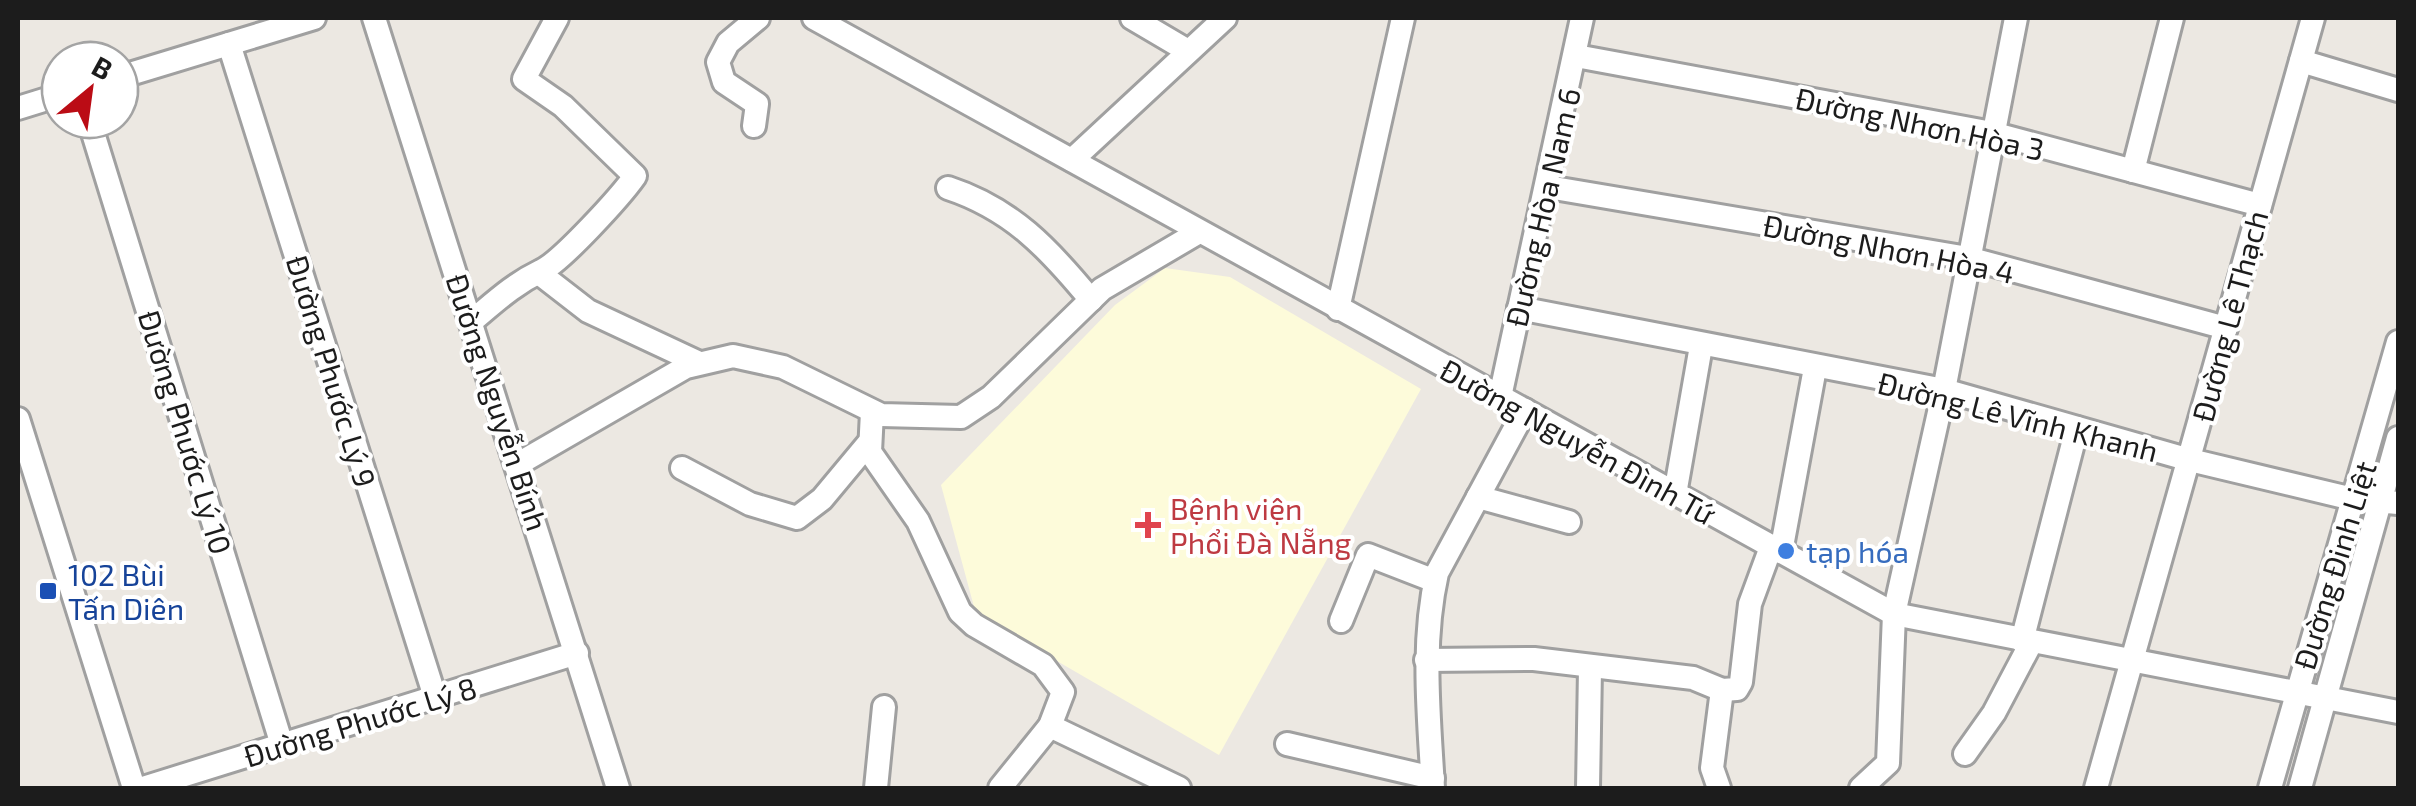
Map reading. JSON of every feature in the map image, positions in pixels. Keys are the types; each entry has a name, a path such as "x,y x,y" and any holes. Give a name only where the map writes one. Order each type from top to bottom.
{"street":[{"path":"140,71 314,18"},
{"name":"Đường Nguyễn Bính","path":"374,18 618,788"},
{"path":"472,321 525,276 539,273 635,176 564,106 524,79 557,18"},
{"path":"754,126 757,104 724,82 718,62 728,43 758,18"},
{"name":"Đường Nguyễn Đình Tứ","path":"814,18 1894,614 2398,712"},
{"path":"1132,18 1188,51"},
{"path":"1072,160 1225,18"},
{"path":"1338,309 1403,18"},
{"name":"Đường Hòa Nam 6","path":"1500,397 1582,18"},
{"path":"1861,788 1888,763 1894,614 1944,390 2016,18"},
{"path":"2133,171 2172,18"},
{"name":"Đường Lê Thạch","path":"2096,788 2314,18"},
{"name":"Đường Phước Lý 9","path":"229,44 434,698"},
{"name":"Đường Nhơn Hòa 3","path":"1576,56 1992,133 2260,205"},
{"path":"2301,61 2398,90"},
{"name":"Đường Phước Lý 10","path":"95,140 282,745"},
{"name":"Đường Nhơn Hòa 4","path":"1548,187 1968,258 2226,328"},
{"path":"948,188 1011,216 1050,251 1091,300"},
{"path":"518,464 697,362 732,356 764,361 872,412 949,420 977,409 1091,300 1127,272 1199,232"},
{"path":"539,273 588,310 697,362"},
{"name":"Đường Lê Vĩnh Khanh","path":"1519,308 1944,390 2190,460 2353,500 2390,502"},
{"name":"Đường Đinh Liệt","path":"2270,788 2398,342"},
{"path":"1674,494 1701,346"},
{"path":"1426,660 1534,659 1590,669 1693,678 1722,690 1736,689 1743,676 1746,619 1776,550 1815,368"},
{"path":"1288,744 1433,783 1426,660 1436,581 1524,410"},
{"path":"682,468 750,504 797,518 822,499 867,444 872,412"},
{"path":"18,420 134,788"},
{"path":"1965,754 1994,713 2026,642 2076,428"},
{"name":"Đường Đinh Liệt","path":"2300,788 2324,697 2390,502 2398,438"},
{"path":"867,444 918,521 960,612 983,631 1043,665 1058,681 1062,702 1050,726 1000,788"},
{"path":"1478,497 1569,522"},
{"path":"1341,621 1368,556 1436,581"},
{"name":"Đường Phước Lý 8","path":"142,788 577,653"},
{"path":"1588,788 1590,669"},
{"path":"1719,788 1712,768 1722,690"},
{"path":"876,788 884,708"},
{"path":"1050,726 1179,788"}],"shaded area":[{"name":"Bệnh viện Phổi Đà Nẵng","path":"1165,268 1230,277 1421,389 1219,755 976,614 941,485 1115,305"}],"place":[{"name":"Bệnh viện Phổi Đà Nẵng","path":"1148,525"},
{"name":"tạp hóa","path":"1786,551"},
{"name":"102 Bùi Tấn Diên","path":"48,591"}]}
